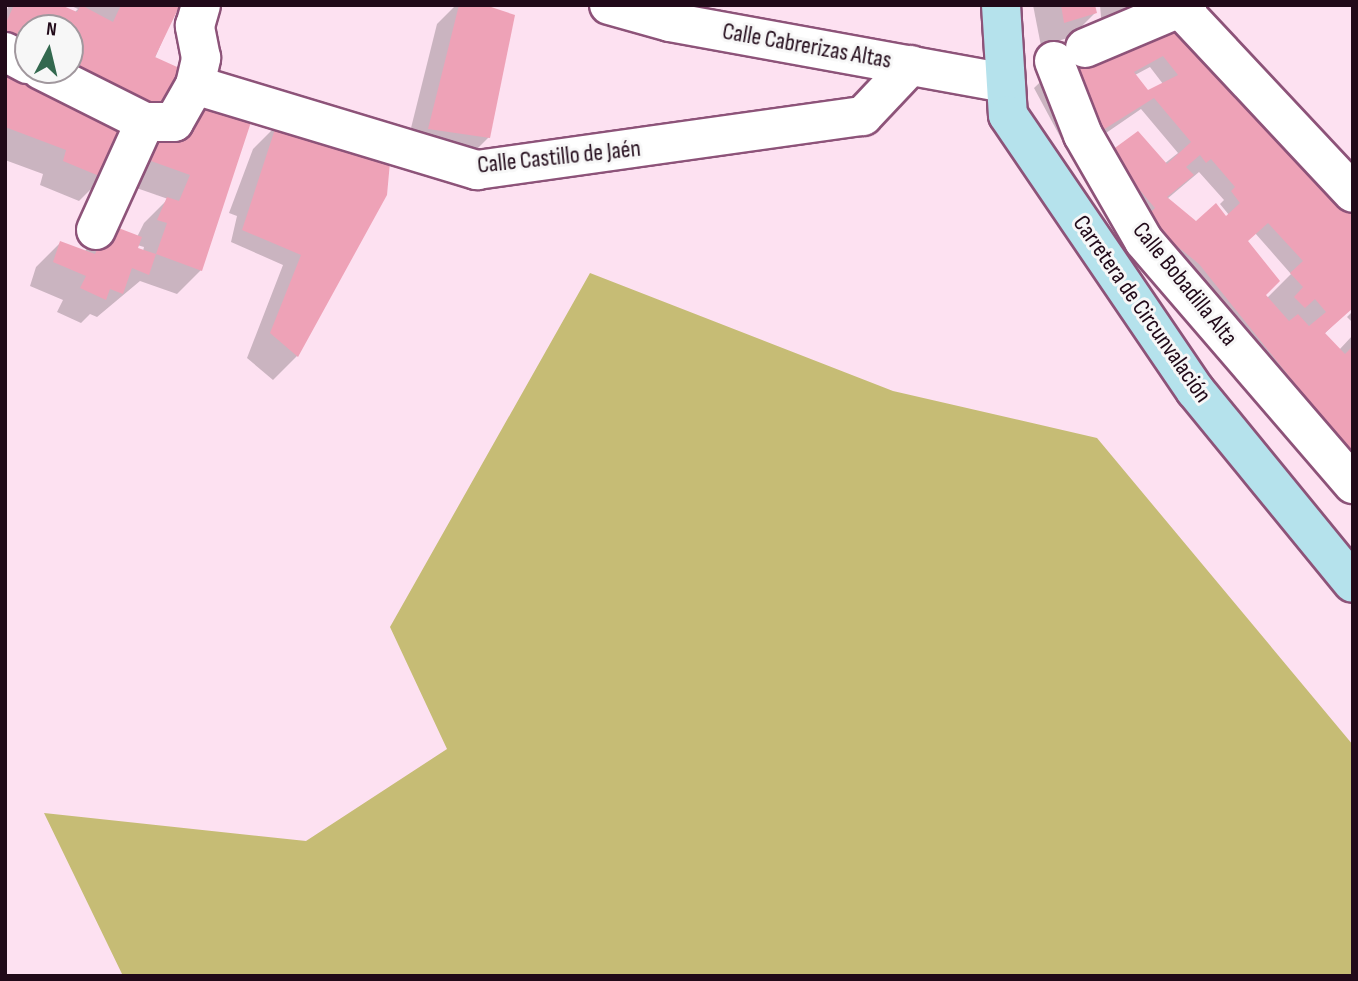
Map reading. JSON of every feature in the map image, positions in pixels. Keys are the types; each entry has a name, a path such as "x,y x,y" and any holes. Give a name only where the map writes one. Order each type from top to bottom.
{"main road":[{"name":"Carretera de Circunvalación","path":"1001,5 1008,115 1195,390 1353,583"}],"street":[{"path":"69,84 145,122 174,122 195,85 201,58 195,26 201,5"},
{"name":"Calle Cabrerizas Altas","path":"609,5 670,22 1006,83"},
{"path":"1184,7 1353,193"},
{"name":"Calle Bobadilla Alta","path":"1184,7 1069,55 1083,135 1144,241 1353,484"},
{"name":"Calle Castillo de Jaén","path":"195,85 477,170 863,116 911,65"},
{"path":"96,230 145,122"}],"shaded area":[{"path":"590,273 893,391 1097,438 1353,745 1353,976 123,976 44,813 306,841 447,749 390,627"}],"building":[{"path":"14,5 61,5 77,12 81,5 113,22 121,5 180,5 155,57 186,71 163,117 84,77 84,14 14,14 14,47 5,43 5,25"},
{"path":"459,5 485,5 515,15 490,138 428,129"},
{"path":"1061,5 1095,5 1097,13 1064,23"},
{"path":"1171,21 1353,214 1353,308 1325,333 1345,354 1353,346 1353,456 1199,264 1144,219 1155,208 1108,153 1138,131 1167,164 1191,142 1154,98 1095,135 1057,63","holes":["1163,56 1178,75 1148,90 1134,72","1200,155 1206,163 1211,159 1235,187 1231,191 1240,203 1226,216 1216,203 1196,221 1167,197 1194,175 1186,167","1268,223 1303,261 1290,273 1303,287 1294,297 1305,308 1315,299 1326,312 1309,326 1298,314 1289,321 1266,295 1280,281 1248,241"]},
{"path":"10,69 14,71 14,84 43,84 125,122 104,178 63,161 66,150 5,127 5,81"},
{"path":"192,100 253,116 202,271 156,254 167,223 157,220 167,197 179,201 190,175 151,161 166,124"},
{"path":"277,123 390,162 387,195 298,357 270,333 301,255 242,230"},
{"path":"108,224 142,237 138,248 156,254 149,275 132,268 123,294 110,289 106,300 80,288 86,276 53,262 60,241 95,254"}]}
